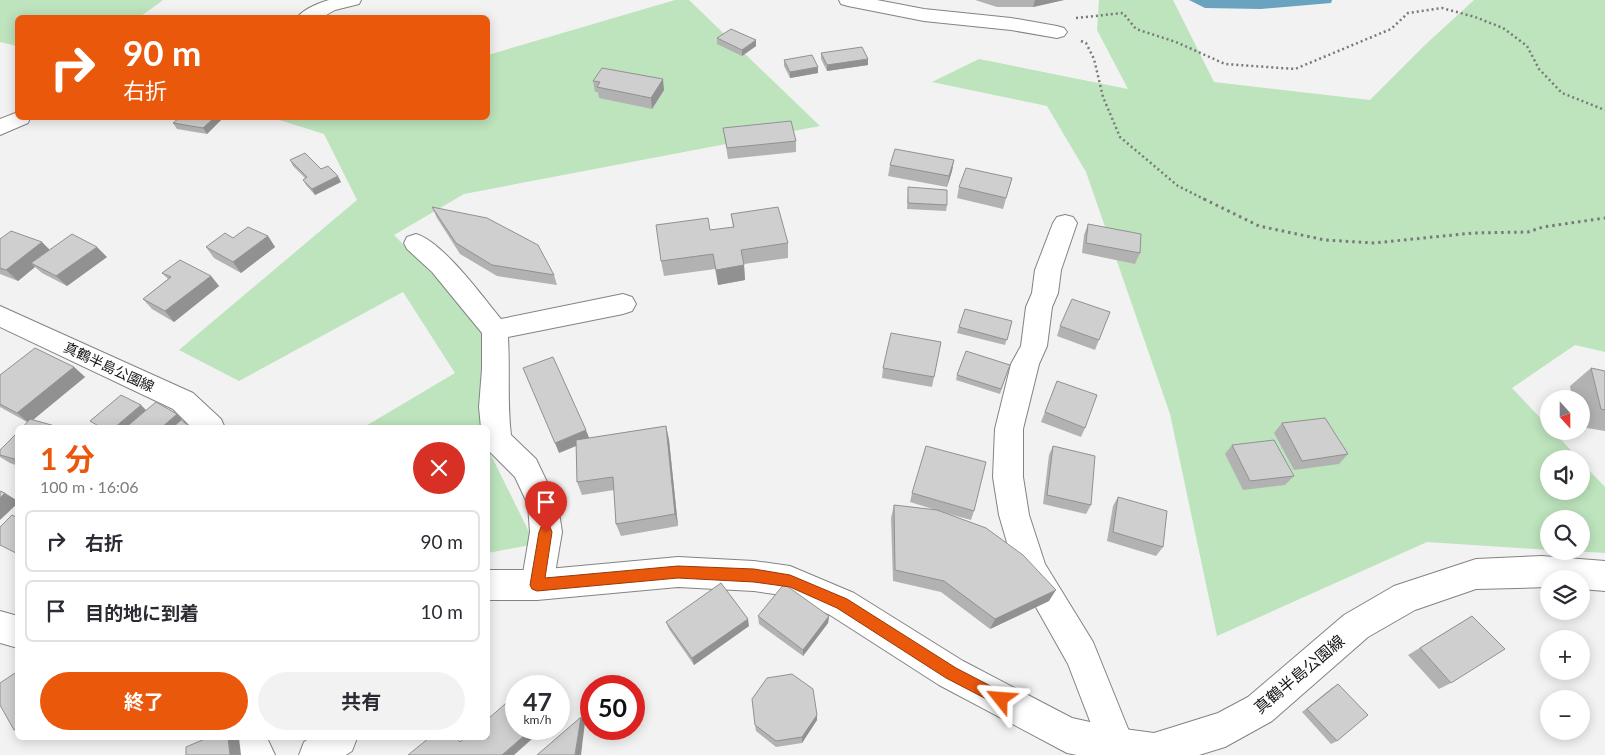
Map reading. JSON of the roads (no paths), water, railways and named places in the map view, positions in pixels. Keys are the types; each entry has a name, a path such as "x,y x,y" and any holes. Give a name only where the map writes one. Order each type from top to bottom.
{"street":[{"path":"312,15 328,6 352,0"},
{"path":"848,0 924,15 1011,24 1057,32"},
{"path":"0,128 16,120"},
{"path":"1065,224 1048,270 1034,346 1025,364 1009,429 1008,477 1014,515 1032,570 1082,654 1117,746"},
{"path":"416,242 440,266 495,330 496,369 492,406 497,441 526,468 543,504 546,532 537,585"},
{"path":"495,330 623,304"},
{"name":"真鶴半島公園線","path":"0,316 183,401 208,425"},
{"name":"真鶴半島公園線","path":"490,585 537,585 678,572 754,576 790,581 842,604 951,673 1067,735 1154,753 1225,729 1260,709 1356,626 1406,596 1476,574 1542,571 1605,576"},
{"path":"0,627 15,631"},
{"path":"249,740 256,755"},
{"path":"317,755 336,740"}],"water":[{"path":"1189,0 1332,0 1331,3 1261,9 1205,8"}]}
